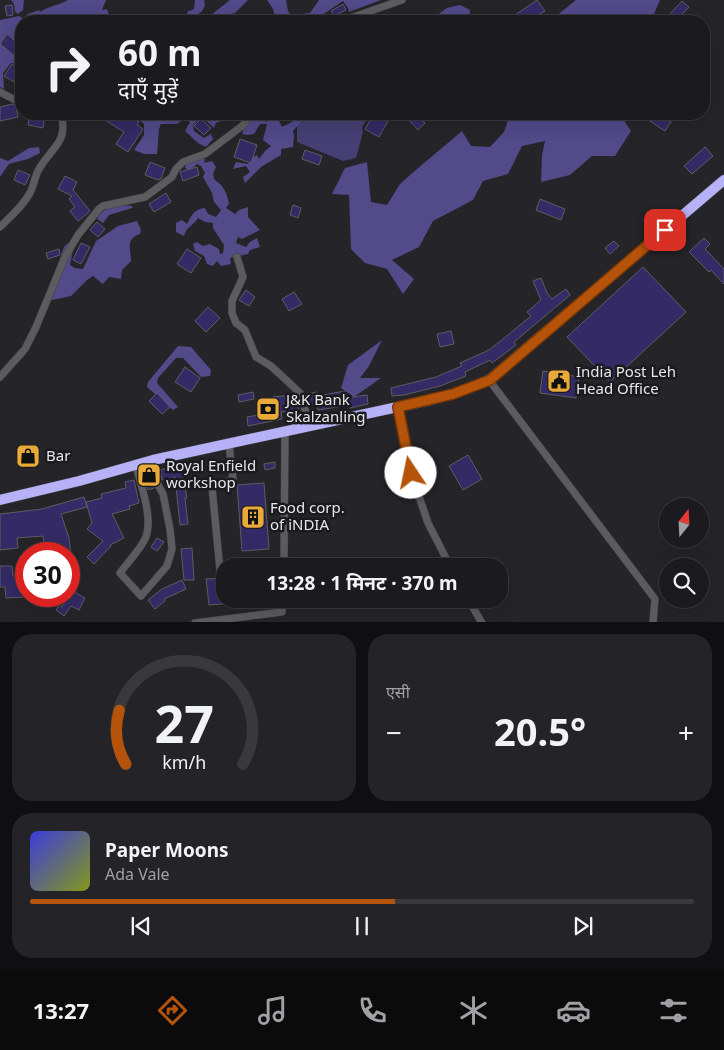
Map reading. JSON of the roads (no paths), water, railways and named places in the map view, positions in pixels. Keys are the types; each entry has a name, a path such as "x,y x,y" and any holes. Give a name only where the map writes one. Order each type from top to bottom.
{"highway":[{"path":"0,500 136,466 153,460 453,394 490,380 724,180"}],"street":[{"path":"359,15 402,0"},
{"path":"0,92 15,100"},
{"path":"0,227 21,207 30,193 38,170 63,136 64,120"},
{"path":"0,377 25,349 65,257 78,235 98,209 103,206 145,197 172,177 176,169 183,162 205,154 242,126 247,120"},
{"path":"238,258 243,277 232,301 232,313 236,323 245,330 256,357 270,366 300,393 310,426"},
{"path":"490,380 655,599 653,622"},
{"path":"398,407 411,473 428,523 446,558"},
{"path":"284,558 285,432"},
{"path":"219,558 212,487 233,478 229,444"},
{"path":"136,466 148,515 148,528 145,539 120,574 141,596 167,566 172,549 163,494 157,482 153,460"},
{"path":"195,622 282,612 282,608"},
{"path":"473,608 482,622"}],"place":[{"name":"India Post Leh Head Office","path":"559,381"},
{"name":"J&K Bank Skalzanling","path":"268,409"},
{"name":"Bar","path":"28,456"},
{"name":"Royal Enfield workshop","path":"149,475"},
{"name":"Food corp. of iNDIA","path":"253,517"}]}
